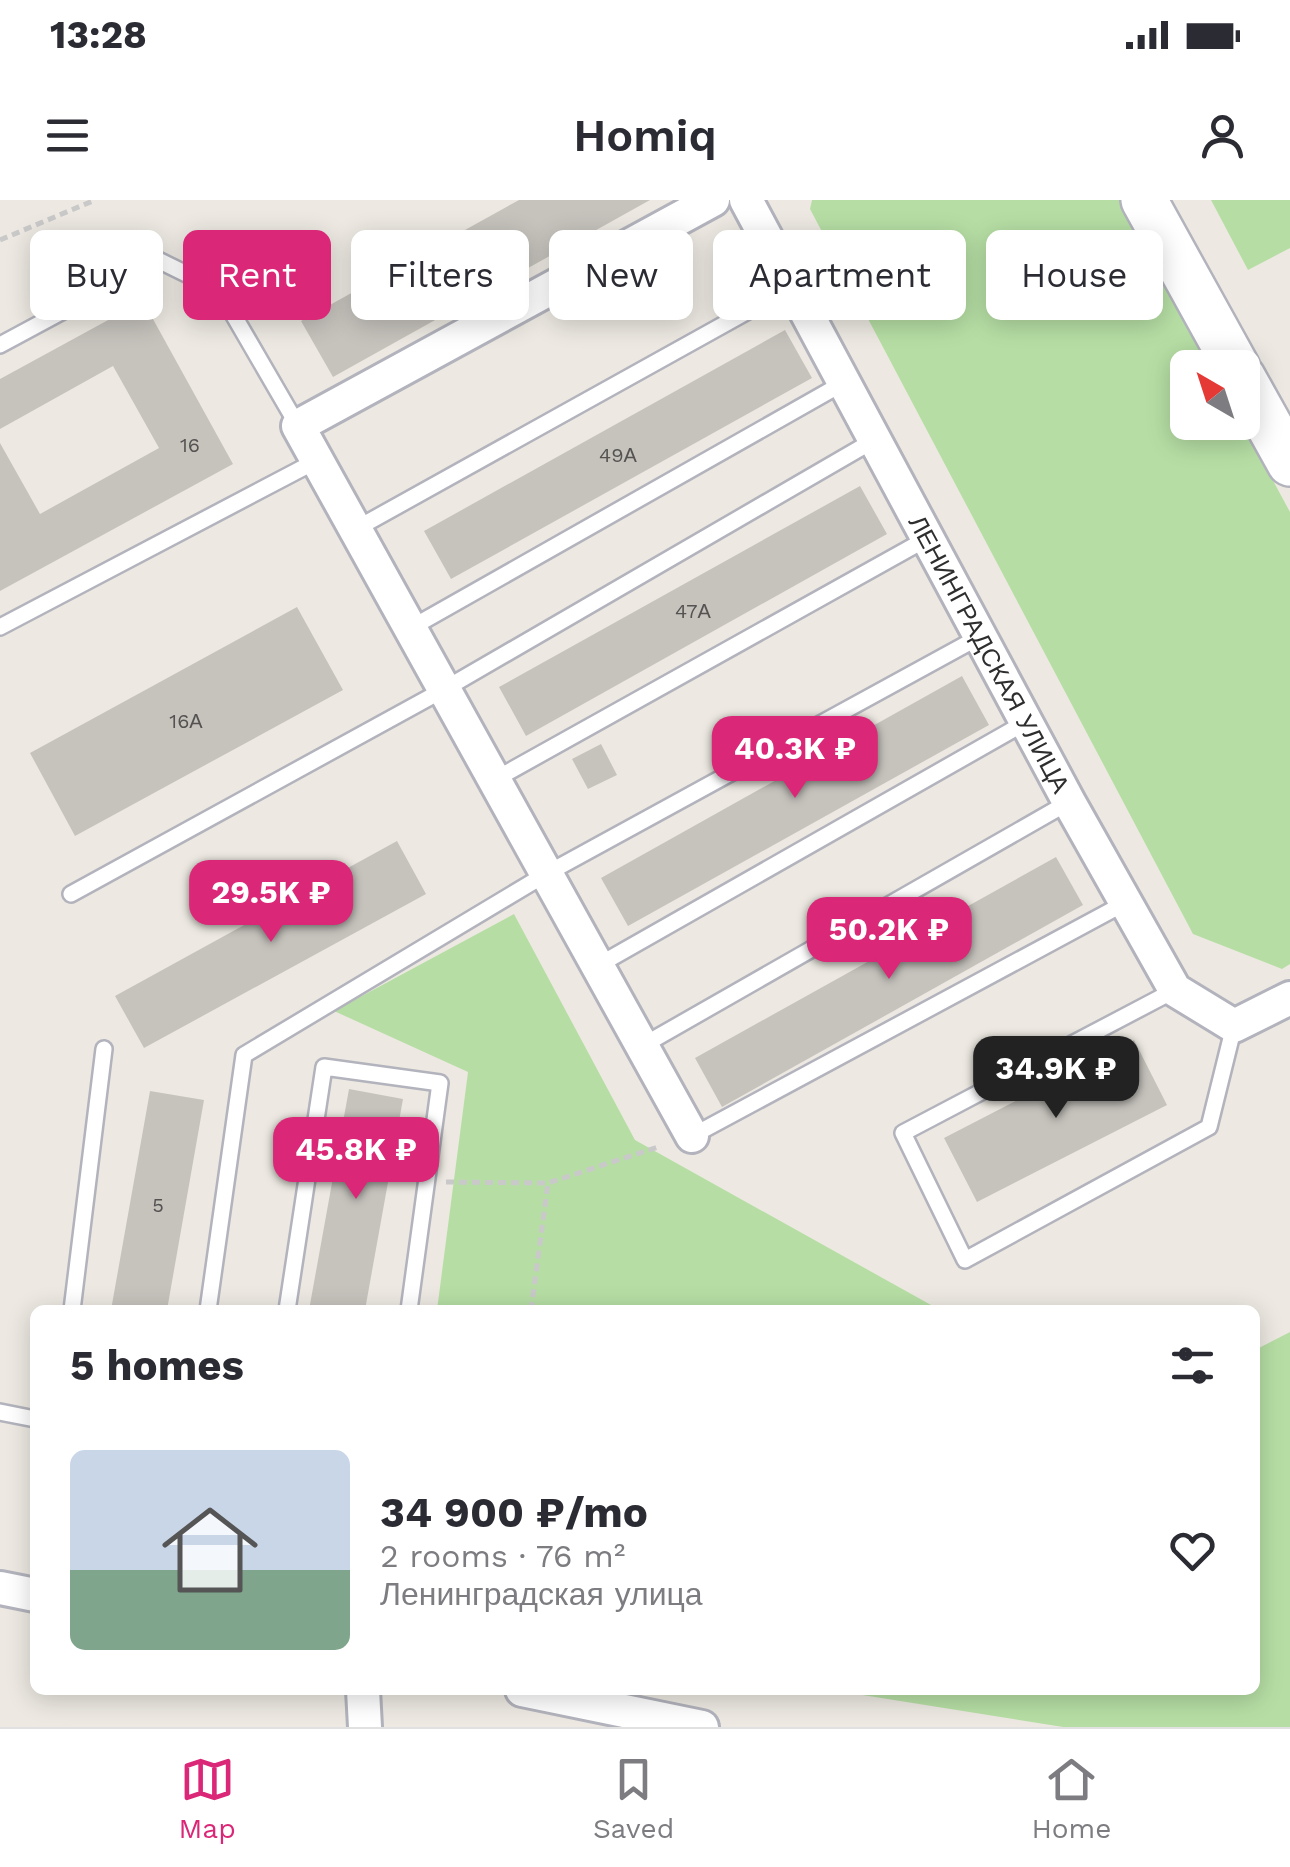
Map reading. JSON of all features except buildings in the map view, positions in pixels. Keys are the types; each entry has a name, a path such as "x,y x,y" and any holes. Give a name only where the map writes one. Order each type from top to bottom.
{"street":[{"path":"692,1136 298,426 713,200"},
{"name":"ЛЕНИНГРАДСКАЯ УЛИЦА","path":"746,200 762,230"},
{"path":"1144,200 1227,350"},
{"name":"ЛЕНИНГРАДСКАЯ УЛИЦА","path":"812,320 1068,802 1176,990 1234,1026"},
{"path":"1260,409 1290,463"},
{"path":"1234,1026 1290,998"},
{"path":"363,1695 365,1727"},
{"path":"546,1695 702,1727"}],"lane":[{"path":"0,346 158,260 219,290 298,426"},
{"path":"354,530 732,320"},
{"path":"409,629 846,382"},
{"path":"71,894 443,690 876,439"},
{"path":"0,628 316,461"},
{"path":"494,780 928,538"},
{"path":"209,1305 244,1055 546,874 982,636"},
{"path":"598,966 1028,721"},
{"path":"642,1046 1068,802"},
{"path":"692,1136 1126,903"},
{"path":"1176,990 902,1133 965,1260 1209,1127 1234,1026"},
{"path":"73,1305 104,1050"},
{"path":"288,1305 324,1067 440,1083 410,1305"},
{"path":"0,1412 30,1418"}],"path":[{"path":"0,240 95,200"},
{"path":"427,1182 548,1183 692,1136"},
{"path":"532,1305 548,1183"}],"green space":[{"path":"812,200 1121,200 1137,230 986,230 986,320 1163,320 1163,277 1203,350 1170,350 1170,440 1251,440 1290,512 1290,964 1282,969 1193,934 869,320 966,320 966,230 821,230 810,209"},
{"path":"1211,200 1290,200 1290,248 1248,270"},
{"path":"514,914 635,1140 931,1305 438,1305 468,1072 334,1011"},
{"path":"1290,1332 1290,1727 1063,1727 862,1695 1260,1695 1260,1347"}]}
